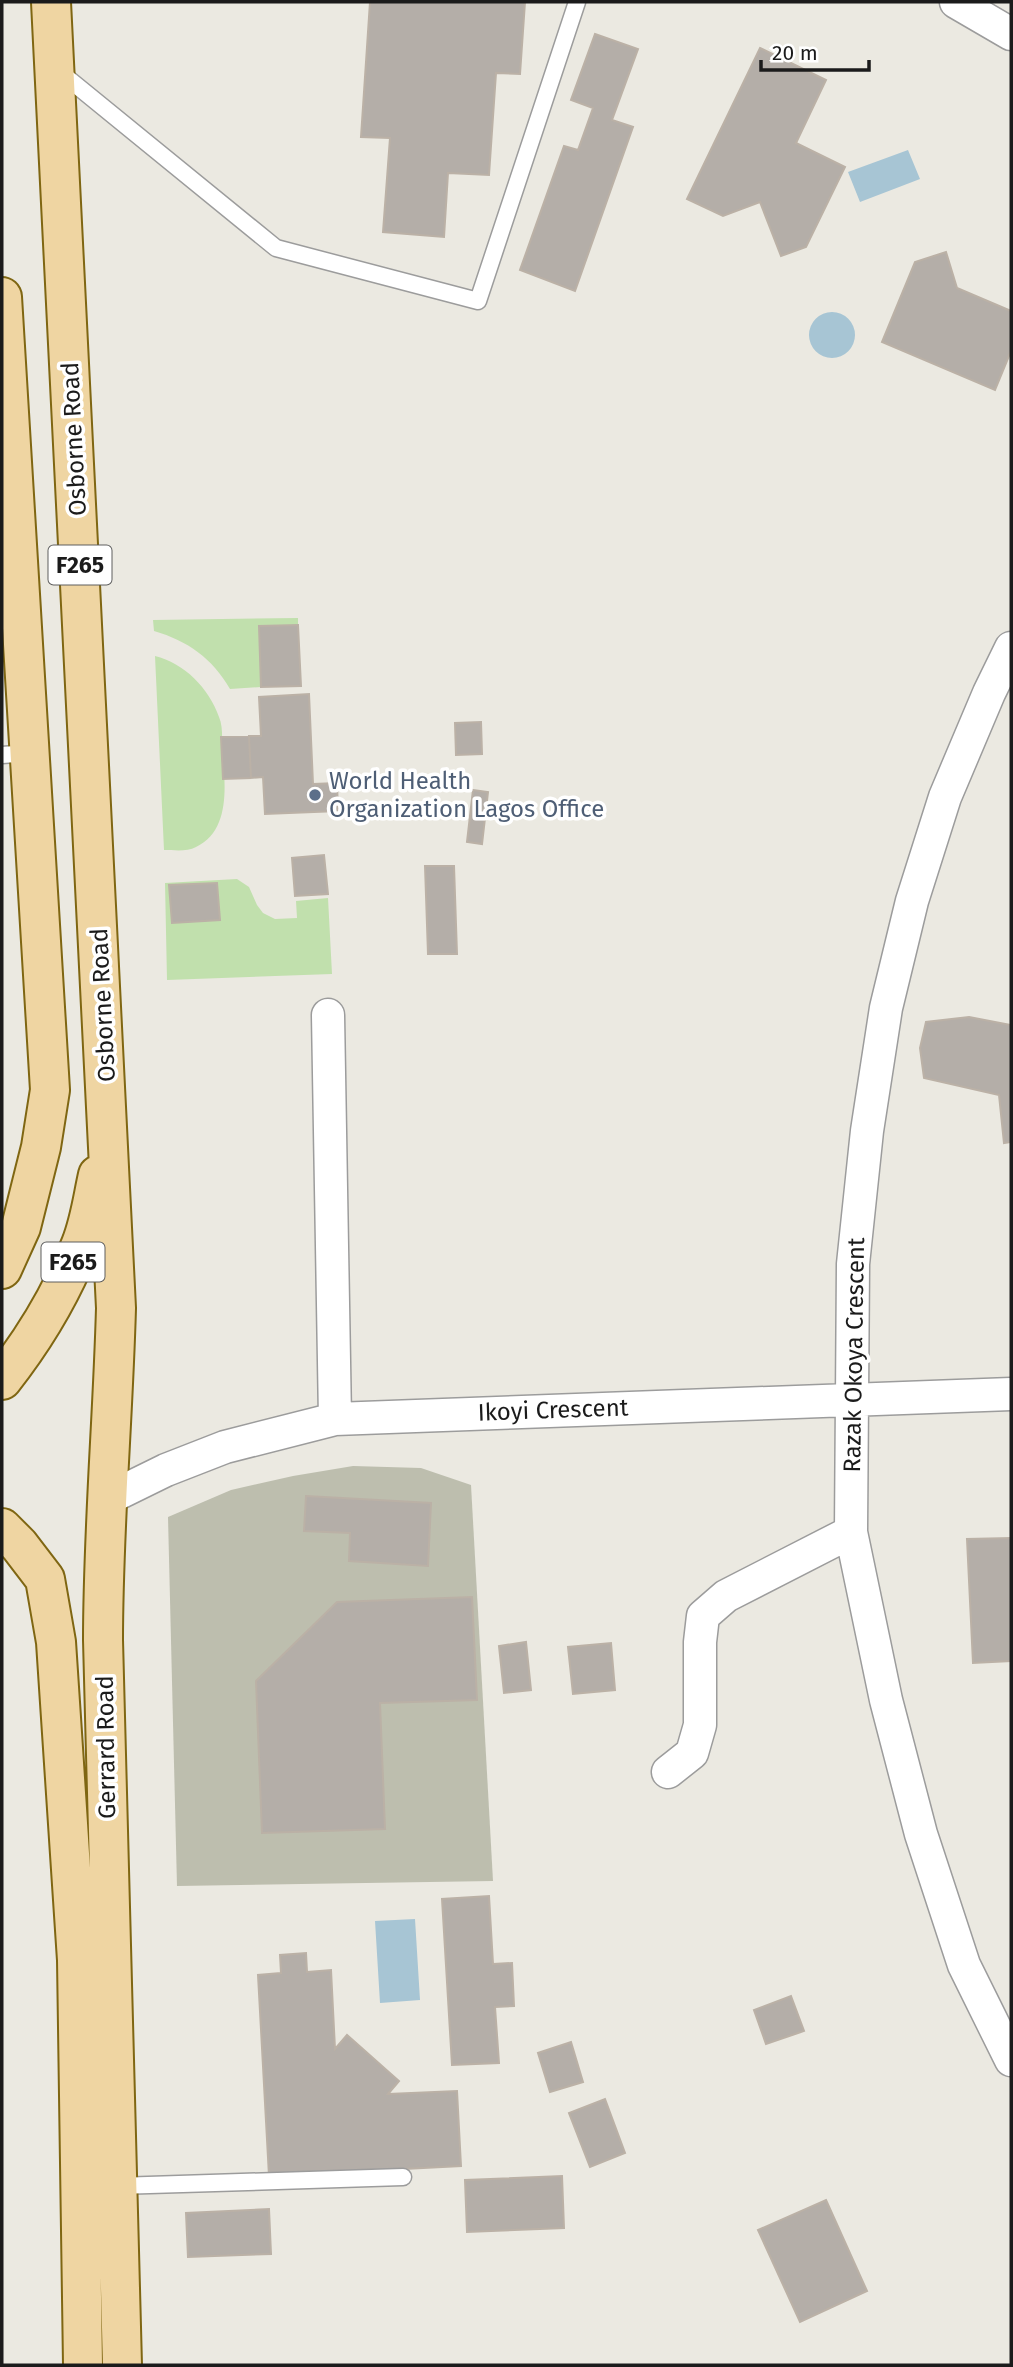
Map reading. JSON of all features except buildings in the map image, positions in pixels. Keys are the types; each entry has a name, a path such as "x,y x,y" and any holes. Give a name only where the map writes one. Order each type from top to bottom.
{"main road":[{"name":"Osborne Road","path":"51,2 109,1128"},
{"name":"F265","path":"2,297 15,754 50,1090 41,1147 21,1227 2,1269"},
{"name":"F265","path":"2,1380 52,1307 82,1242 109,1128"},
{"name":"Gerrard Road","path":"109,1128 117,1308 103,1567 103,1628 122,2365"},
{"name":"Gerrard Road","path":"2,1528 45,1578 56,1642 77,1960 83,2365"}],"street":[{"path":"956,2 1011,34"},
{"name":"Razak Okoya Crescent","path":"1011,648 945,797 912,901 886,1008 867,1131 853,1264 851,1400 851,1532 886,1700 920,1834 964,1965 1011,2060"},
{"path":"327,1016 335,1419"},
{"name":"Ikoyi Crescent","path":"108,1498 166,1469 225,1447 335,1419 1011,1394"},
{"path":"668,1772 692,1753 700,1725 700,1642 703,1616 726,1596 851,1532"}],"lane":[{"path":"55,68 276,248 478,301 577,2"},
{"path":"117,2186 403,2177"}],"shaded area":[{"path":"353,1466 421,1468 471,1485 493,1881 177,1886 168,1517 231,1490"}],"green space":[{"path":"298,618 298,625 259,626 261,687 230,689 215,668 198,652 178,640 154,631 153,620"},
{"path":"155,656 176,664 194,678 215,706 221,724 225,790 221,817 208,839 189,850 164,850"},
{"path":"237,879 249,887 263,913 275,919 297,918 296,901 328,898 332,974 167,980 165,883"}],"water":[{"path":"908,150 920,179 860,202 848,172"},
{"path":"832,312 848,319 855,335 848,351 832,358 816,351 809,335 816,319"},
{"path":"415,1919 420,2000 380,2003 375,1921"}],"place":[{"name":"World Health Organization Lagos Office","path":"315,795"}]}
